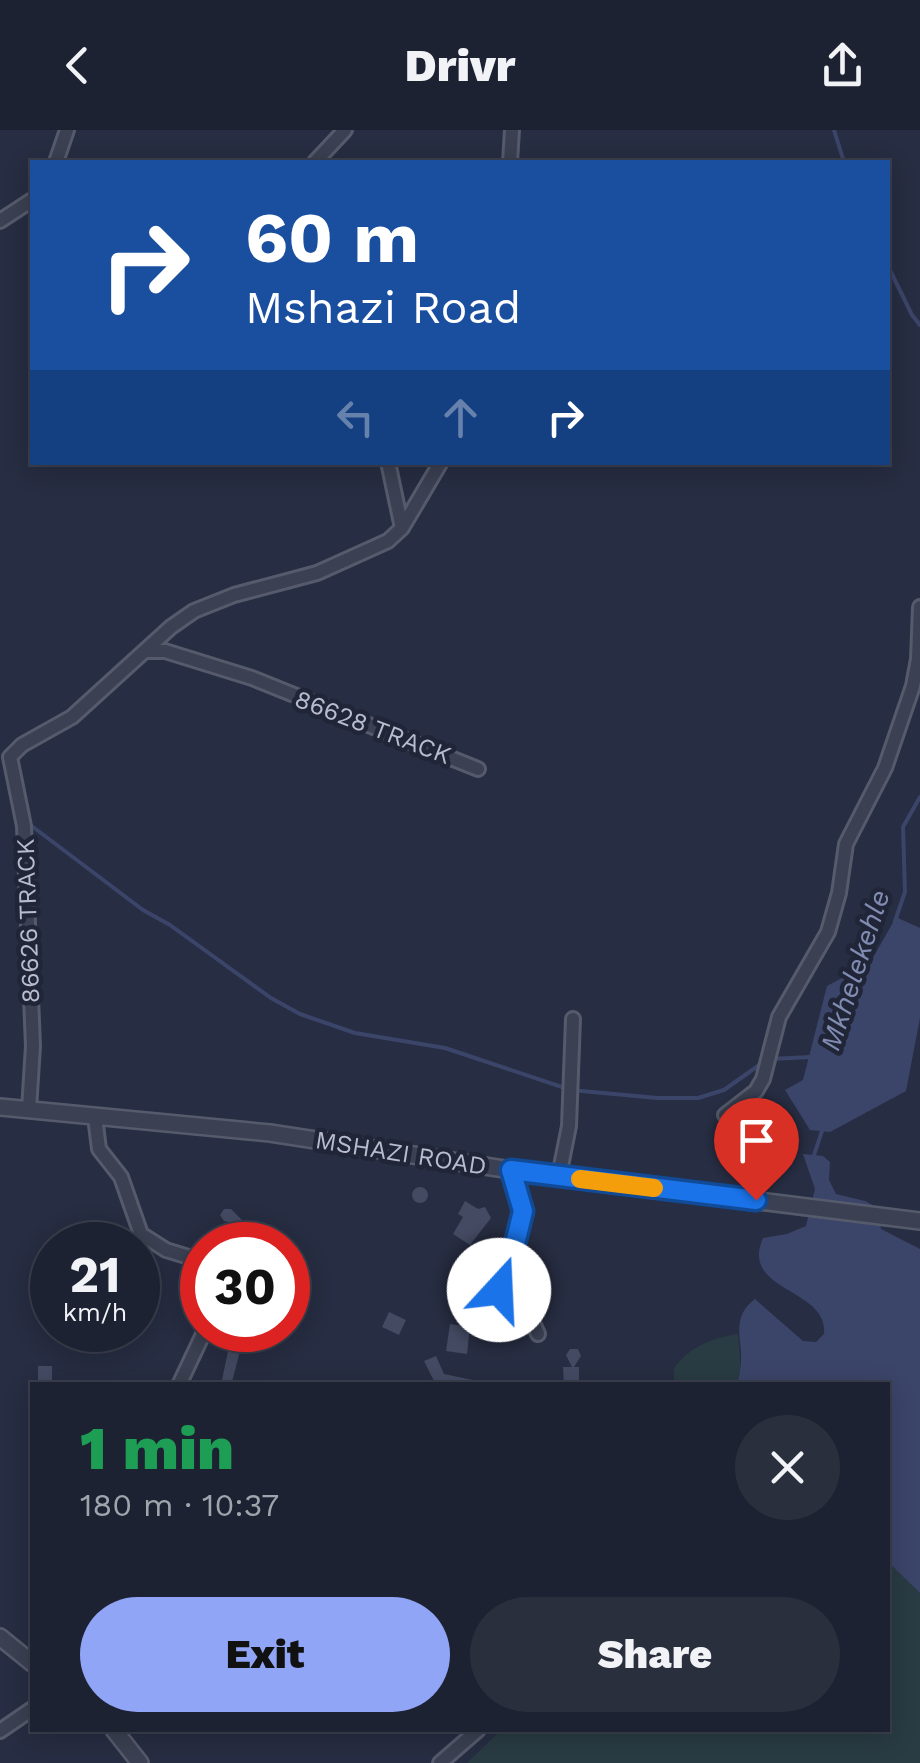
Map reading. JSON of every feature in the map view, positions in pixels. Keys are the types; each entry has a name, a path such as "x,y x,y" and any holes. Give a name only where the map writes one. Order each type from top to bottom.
{"street":[{"path":"57,160 67,130"},
{"path":"317,160 345,130"},
{"path":"510,160 512,130"},
{"path":"0,221 30,201"},
{"path":"389,465 402,528"},
{"path":"402,528 439,465"},
{"name":"86626 TRACK","path":"30,1110 33,1046 24,826 10,757 22,744 72,717 171,628 210,603 317,573 388,541 402,528"},
{"path":"725,1116 756,1092 779,1016 828,932 846,844 885,768 913,686 920,607"},
{"name":"86628 TRACK","path":"147,652 178,654 268,685 478,770"},
{"path":"559,1176 570,1126 573,1019"},
{"name":"MSHAZI ROAD","path":"0,1107 270,1133 511,1170 919,1221"},
{"path":"94,1117 99,1148 122,1178 141,1234 180,1254"},
{"path":"511,1170 523,1211 497,1298 501,1308 530,1316 538,1334"},
{"path":"180,1382 195,1352"},
{"path":"0,1637 30,1661"},
{"path":"0,1731 30,1710"},
{"path":"116,1732 140,1763"},
{"path":"440,1763 476,1732"}],"shaded area":[{"path":"738,1334 739,1382 674,1382 674,1368 687,1354 710,1341"},
{"path":"890,1564 920,1593 920,1763 467,1763 499,1732 890,1732"}],"water":[{"path":"896,917 920,928 920,1018 906,1091 830,1132 810,1130 785,1090 803,1080 827,986 870,963"},
{"path":"803,1154 823,1156 830,1162 829,1180 836,1194 876,1207 881,1229 920,1249 920,1593 890,1564 890,1382 738,1382 740,1323 755,1299 803,1341 816,1342 824,1334 822,1319 813,1307 773,1280 763,1269 759,1256 763,1238 806,1226 815,1189"}],"building":[{"path":"420,1187 428,1195 420,1203 412,1195"},
{"path":"465,1201 478,1209 485,1207 491,1218 470,1245 453,1234 463,1217 458,1214"},
{"path":"224,1209 231,1209 244,1222 224,1221 220,1215"},
{"path":"389,1312 406,1320 399,1335 382,1327"},
{"path":"450,1324 470,1327 467,1354 446,1351"},
{"path":"570,1349 578,1349 581,1356 574,1367 579,1367 579,1382 564,1382 563,1367 572,1367 566,1355"},
{"path":"228,1352 240,1352 232,1382 222,1380"},
{"path":"436,1356 444,1374 473,1382 434,1382 424,1361"},
{"path":"38,1366 52,1366 52,1382 38,1382"}],"waterway":[{"name":"Mkhelekehle","path":"834,130 843,160"},
{"name":"Mkhelekehle","path":"890,270 920,325"},
{"name":"Mkhelekehle","path":"895,921 905,892 903,827 920,797"},
{"path":"33,827 143,910 271,998 300,1014 355,1033 445,1048 571,1090 657,1098 698,1098 724,1090 762,1063"},
{"path":"770,1059 811,1057"},
{"name":"Mkhelekehle","path":"814,1155 823,1128"}],"slow traffic":[{"path":"580,1179 654,1188"}],"route":[{"path":"499,1290 523,1211 511,1170 756,1200"}]}
